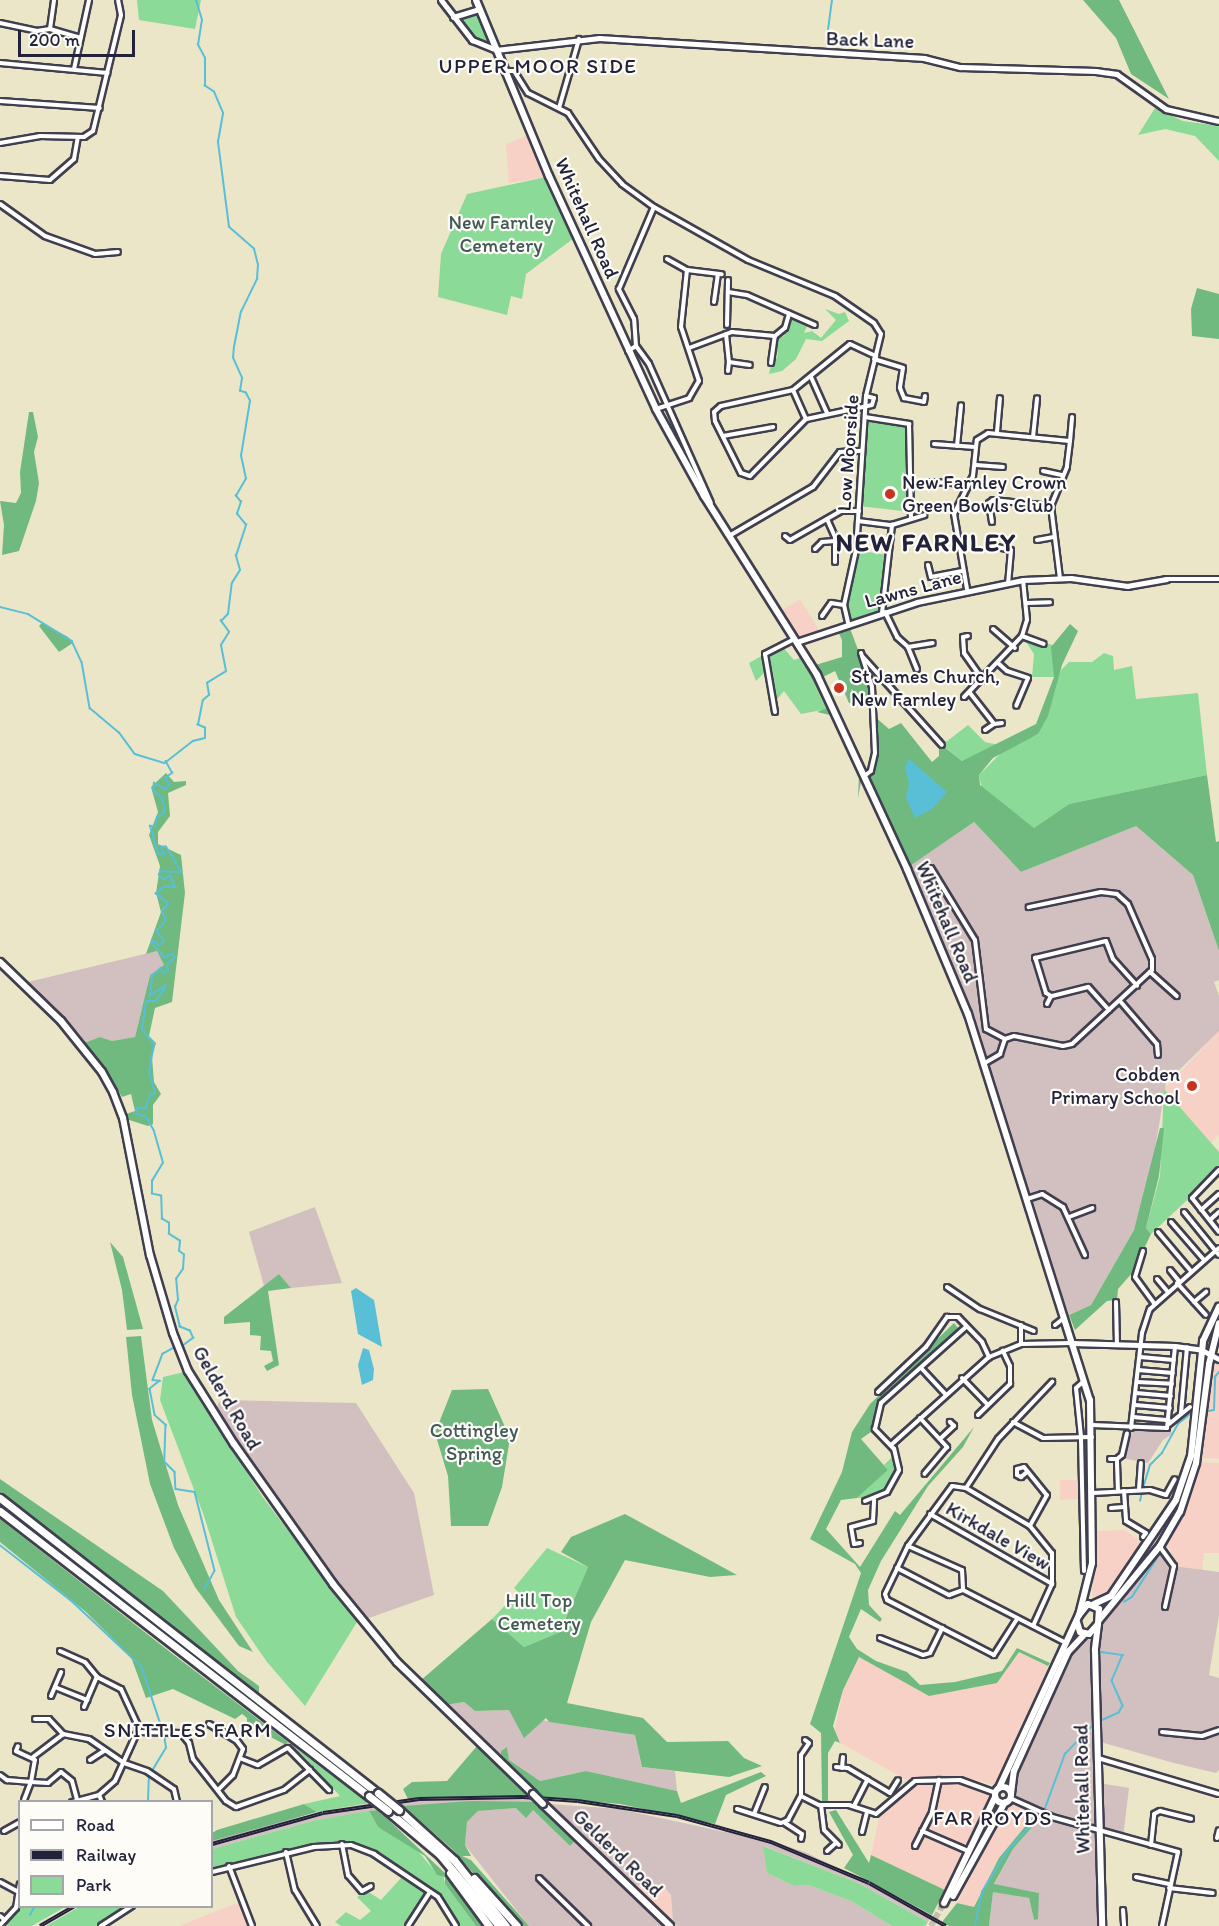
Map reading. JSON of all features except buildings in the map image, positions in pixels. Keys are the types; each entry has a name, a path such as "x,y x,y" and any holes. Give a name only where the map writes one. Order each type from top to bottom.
{"highway":[{"path":"0,1498 253,1702"},
{"path":"0,1511 261,1708 378,1793 454,1860 517,1926"},
{"path":"261,1708 440,1855 499,1926"},
{"path":"403,1824 454,1877 489,1926"},
{"path":"454,1860 506,1926"}],"main road":[{"path":"441,0 451,17 477,44 494,49"},
{"name":"Whitehall Road","path":"476,0 500,64 656,409 711,507 817,675 864,776 963,1003 1085,1381 1092,1425 1092,1563 1079,1615"},
{"path":"451,17 469,14 479,9"},
{"path":"463,29 469,14"},
{"name":"Gelderd Road","path":"0,962 61,1021 102,1072 116,1098 150,1255 173,1333 188,1371 234,1444 333,1584 397,1662 666,1925"},
{"path":"1219,1306 1206,1330 1194,1436 1182,1485 1172,1511 1111,1596 1085,1605 1079,1615 946,1905 1009,1798 1014,1771 1068,1652 1099,1622 1160,1546 1180,1512 1196,1463 1208,1368 1219,1323"},
{"path":"1202,1350 1215,1333"},
{"path":"1201,1363 1211,1353"},
{"path":"1133,1567 1153,1547 1160,1546"},
{"path":"1087,1590 1093,1604 1100,1612 1099,1622"},
{"path":"1077,1622 1078,1630 1086,1634"},
{"name":"Whitehall Road","path":"1099,1622 1095,1650 1102,1926"},
{"name":"Whitehall Road","path":"1086,1634 1095,1650"},
{"path":"996,1793 1006,1788 1009,1798"},
{"path":"996,1793 1009,1798"}],"street":[{"path":"50,29 54,0"},
{"path":"74,69 89,0"},
{"path":"0,143 40,136 78,137 93,131 121,15 118,0"},
{"path":"0,23 37,31 50,29 81,38"},
{"path":"559,108 579,39"},
{"name":"Back Lane","path":"494,49 506,51 579,39 915,57 961,67 1107,72 1117,74 1166,109 1219,121"},
{"path":"500,64 506,51"},
{"path":"0,63 108,73"},
{"path":"504,72 514,71 528,93 568,113 622,184 654,207 620,289 634,319 636,346 628,351"},
{"path":"0,101 100,108"},
{"path":"0,176 50,180 74,159 78,137"},
{"path":"0,204 45,236 95,254 118,252"},
{"name":"Low Moorside","path":"654,207 748,260 835,296 874,323 881,334 866,396 858,521 844,605 848,623"},
{"path":"667,259 687,270 720,274 714,302"},
{"path":"656,409 689,398 697,388 698,373 688,348 681,319 687,270"},
{"path":"727,325 728,280"},
{"path":"728,292 747,295 815,325"},
{"path":"688,348 726,334 775,336 782,333 789,314"},
{"path":"726,334 728,371"},
{"path":"771,363 775,336"},
{"path":"866,404 806,419 752,475 744,476 723,436 714,412 721,406 793,390 850,344 875,358 903,368 900,388 904,398 924,402 926,396"},
{"name":"Whitehall Road","path":"636,346 649,364 709,494 711,507"},
{"path":"729,362 745,362 750,365"},
{"path":"811,377 827,413"},
{"path":"793,390 806,419"},
{"path":"997,432 1000,398"},
{"path":"1033,437 1037,398"},
{"path":"957,446 961,405"},
{"path":"865,417 909,424 911,518"},
{"path":"1060,578 1051,506 1067,467 1072,417"},
{"path":"723,436 773,428"},
{"path":"967,589 954,514 976,465 975,447 981,435 997,432 1070,441"},
{"path":"675,446 683,441"},
{"path":"934,444 975,447"},
{"path":"729,536 813,487 840,452 862,451"},
{"path":"976,465 1003,467"},
{"path":"1043,471 1062,475"},
{"path":"932,482 969,484"},
{"path":"992,522 989,503 993,500 1051,506"},
{"path":"785,536 790,540 841,511 859,511"},
{"path":"858,521 892,525 924,515"},
{"path":"827,519 835,541 835,562"},
{"path":"892,525 883,612 897,637 908,647 917,669"},
{"path":"1037,540 1054,537"},
{"path":"815,549 822,542 835,541"},
{"path":"1008,583 1011,550 1014,545"},
{"path":"997,547 1011,550"},
{"path":"928,565 931,577 963,571"},
{"name":"Lawns Lane","path":"795,641 883,612 967,589 1023,580 1060,578 1127,586 1166,579 1219,579"},
{"path":"964,697 1015,648 1022,636 1027,603 1023,580"},
{"path":"822,616 831,603 844,605"},
{"path":"1027,603 1048,604"},
{"path":"993,629 1015,648"},
{"path":"1022,636 1044,644"},
{"path":"963,637 964,653 983,680"},
{"path":"775,712 765,654 795,641"},
{"path":"908,647 933,643"},
{"path":"864,776 871,771 875,753 872,687 862,655 902,703 942,744"},
{"path":"998,663 1007,671 1028,678 1016,706"},
{"path":"970,693 994,724"},
{"path":"985,730 994,724 1002,723"},
{"path":"931,868 975,940 986,1029 1005,1040"},
{"path":"983,1064 1000,1054 1005,1040 1014,1036 1063,1046 1072,1044 1150,972 1152,959 1128,904 1117,894 1101,892 1029,907"},
{"path":"1109,1010 1088,987 1051,996 1046,993 1035,958 1106,941 1113,958 1137,986"},
{"path":"1150,972 1177,996"},
{"path":"1047,1004 1051,996"},
{"path":"1120,1000 1157,1044 1158,1055"},
{"path":"1219,1170 1192,1198 1219,1231"},
{"path":"1026,1199 1042,1194 1049,1197 1070,1217 1085,1255"},
{"path":"1201,1210 1219,1194"},
{"path":"1070,1217 1092,1208"},
{"path":"1131,1428 1144,1326 1154,1303 1204,1260 1218,1251 1184,1212"},
{"path":"1210,1220 1219,1212"},
{"path":"1171,1222 1204,1260"},
{"path":"1158,1232 1191,1271"},
{"path":"1143,1251 1135,1272 1138,1284 1154,1303"},
{"path":"1170,1270 1206,1315"},
{"path":"1157,1280 1167,1291"},
{"path":"947,1287 980,1309 1034,1331"},
{"path":"1194,1302 1206,1292"},
{"path":"1116,1302 1117,1345"},
{"path":"878,1392 926,1347 946,1317 958,1317 982,1342 989,1357"},
{"path":"1055,1325 1065,1318"},
{"path":"865,1501 874,1500 887,1492 897,1476 898,1459 891,1445 874,1429 881,1403 922,1369 967,1326"},
{"path":"1021,1326 1021,1344"},
{"path":"891,1445 962,1378 989,1357 1021,1344 1072,1343 1187,1347 1211,1353 1219,1360 1208,1368"},
{"path":"1168,1423 1176,1346"},
{"path":"1181,1413 1187,1347"},
{"path":"978,1415 1012,1377 1003,1351"},
{"path":"1140,1357 1174,1360"},
{"path":"922,1369 945,1394"},
{"path":"1138,1370 1173,1373"},
{"path":"962,1378 988,1405"},
{"path":"1084,1571 1081,1437 1076,1388 1085,1381"},
{"path":"966,1488 1013,1422 1052,1382"},
{"path":"1137,1382 1172,1384"},
{"path":"1136,1394 1171,1396"},
{"path":"1135,1405 1170,1408"},
{"path":"1092,1425 1163,1430 1168,1423 1190,1407"},
{"path":"1133,1417 1168,1423"},
{"path":"920,1418 947,1447 924,1474"},
{"path":"1013,1422 1043,1438 1092,1437"},
{"path":"941,1438 953,1426"},
{"path":"1110,1459 1117,1459 1122,1455 1127,1434"},
{"path":"1117,1459 1118,1491"},
{"path":"1139,1490 1141,1463"},
{"path":"1027,1472 1046,1489 1047,1495 1030,1526"},
{"path":"1082,1477 1093,1477"},
{"path":"1093,1493 1150,1490 1166,1495 1175,1479"},
{"path":"1017,1619 994,1655 887,1600 885,1594 908,1546 930,1514 956,1485 966,1488 1030,1526 1052,1553 1052,1584 1033,1626"},
{"path":"1124,1491 1126,1521 1145,1534"},
{"path":"860,1543 854,1544 851,1527 873,1521 874,1500"},
{"path":"1082,1501 1093,1501"},
{"path":"1111,1508 1124,1507"},
{"name":"Kirkdale View","path":"930,1514 1052,1584"},
{"path":"908,1546 964,1571 963,1590"},
{"path":"1160,1546 1174,1566 1165,1607"},
{"path":"1084,1563 1092,1563"},
{"path":"896,1568 949,1595 963,1590 1067,1643"},
{"path":"880,1638 923,1655 930,1653 942,1628"},
{"path":"60,1651 86,1662 97,1677 121,1689 139,1732 116,1781 99,1795 79,1800"},
{"path":"51,1696 61,1672"},
{"path":"84,1707 97,1677"},
{"path":"55,1687 87,1700"},
{"path":"35,1719 49,1719 63,1734 89,1739 124,1763 149,1772 174,1789 177,1800"},
{"path":"209,1724 237,1741 243,1749 242,1759 219,1789"},
{"path":"1162,1732 1202,1736 1219,1730"},
{"path":"139,1732 181,1733 189,1743 193,1759 229,1804 239,1807 284,1790 310,1770"},
{"path":"33,1758 63,1734"},
{"path":"785,1823 801,1796 802,1758 809,1743 805,1740"},
{"path":"18,1746 16,1751 33,1758 36,1763 32,1782 24,1800"},
{"path":"242,1759 258,1765 288,1748 329,1790"},
{"path":"90,1760 104,1751"},
{"path":"842,1768 843,1757"},
{"path":"795,1759 802,1758"},
{"path":"1098,1758 1219,1794"},
{"path":"836,1767 868,1779 890,1793 898,1779"},
{"path":"0,1775 7,1780 48,1783 59,1773 64,1773 75,1800"},
{"path":"854,1806 868,1779"},
{"path":"915,1846 939,1780"},
{"path":"801,1796 821,1805 854,1806 867,1812 880,1813 915,1781 966,1781 996,1793"},
{"path":"754,1814 765,1787"},
{"path":"99,1795 101,1800"},
{"path":"1009,1798 1098,1831 1178,1852 1162,1926"},
{"path":"821,1805 824,1830 838,1844 827,1851"},
{"path":"737,1809 785,1823 802,1834 801,1839"},
{"path":"1151,1845 1154,1814 1160,1810 1191,1820"},
{"path":"862,1832 867,1812"},
{"path":"4,1831 18,1823"},
{"path":"1217,1838 1219,1830"},
{"path":"922,1831 967,1850 969,1857"},
{"path":"342,1844 348,1875 362,1891 370,1886"},
{"path":"213,1872 286,1852 342,1844 374,1854 430,1892 442,1902 456,1926"},
{"path":"286,1852 295,1890 317,1926"},
{"path":"229,1866 252,1926"},
{"path":"1136,1877 1170,1886 1213,1893"},
{"path":"539,1878 588,1926"},
{"path":"0,1882 17,1891 16,1908 0,1925"},
{"path":"408,1926 430,1892"},
{"path":"101,1926 129,1908"},
{"path":"1123,1910 1124,1926"},
{"path":"0,1916 5,1920"}],"shaded area":[{"path":"528,135 546,177 509,183 506,144"},
{"path":"800,599 821,633 797,642 778,613"},
{"path":"974,822 1021,872 1136,826 1193,875 1219,951 1219,980 1214,982 1219,996 1219,1031 1166,1083 1151,1174 1134,1230 1091,1305 1068,1315 986,1062 910,866"},
{"path":"157,951 164,965 150,975 135,1037 112,1041 100,1037 84,1043 28,982"},
{"name":"Cobden Primary School","path":"1219,1031 1219,1135 1211,1143 1164,1089"},
{"path":"315,1207 342,1283 291,1288 279,1274 264,1286 249,1232"},
{"path":"1219,1363 1219,1459 1201,1458 1210,1368"},
{"path":"226,1400 356,1403 414,1493 434,1595 366,1619 293,1525 216,1410 219,1402"},
{"path":"1130,1431 1171,1431 1172,1434 1163,1440 1148,1463 1122,1458"},
{"path":"1200,1462 1219,1463 1219,1553 1204,1553 1202,1570 1178,1566 1166,1543 1192,1493"},
{"path":"1060,1480 1082,1480 1082,1499 1060,1500"},
{"path":"1125,1530 1145,1545 1103,1598 1092,1596 1097,1531"},
{"path":"1160,1546 1174,1566 1219,1572 1219,1615 1209,1675 1219,1678 1219,1770 1216,1773 1097,1741 1099,1783 1129,1788 1123,1838 1095,1831 1098,1926 989,1926 993,1891 1029,1898 1034,1920 1039,1893 994,1885 1013,1849 1045,1813 1010,1798 1012,1782 1068,1652 1086,1634 1094,1642 1098,1624"},
{"path":"1019,1652 1048,1666 996,1785 964,1777 913,1778 912,1783 840,1743 834,1735 843,1690 859,1657 929,1696 997,1683"},
{"path":"464,1702 475,1711 509,1710 550,1722 635,1735 642,1767 675,1771 677,1791 586,1771 540,1781 509,1760 507,1747 501,1751 501,1759 445,1705"},
{"path":"912,1783 962,1783 991,1794 945,1890 871,1855 880,1813"},
{"path":"462,1794 526,1795 536,1802 403,1806 395,1800"},
{"path":"369,1803 378,1810 316,1820 213,1849 213,1841 258,1826"},
{"path":"1014,1803 1037,1812 999,1858 974,1907 957,1903 1005,1809"},
{"path":"550,1804 619,1809 725,1832 715,1824 805,1852 932,1915 928,1922 858,1883 764,1846 767,1873 794,1886 808,1885 851,1901 892,1926 677,1926 673,1921 671,1895 663,1886 634,1885"},
{"path":"516,1808 533,1810 570,1846 576,1840 664,1926 529,1926 465,1845 467,1822 478,1811"},
{"path":"644,1883 663,1886 671,1895 673,1921 634,1885"},
{"path":"242,1901 252,1926 181,1926 181,1925"}],"green space":[{"path":"137,0 201,0 195,29 139,20"},
{"path":"1083,0 1119,0 1169,99 1131,74 1116,38"},
{"path":"479,9 494,49 477,44 457,18"},
{"path":"1155,108 1183,121 1219,126 1219,161 1195,136 1165,129 1138,135"},
{"name":"New Farnley Cemetery","path":"546,177 574,238 526,274 522,299 511,296 507,315 438,297 441,254 467,194"},
{"path":"1197,288 1219,294 1219,339 1192,336 1191,309"},
{"path":"825,309 839,314 845,312 849,321 822,341 806,339 796,359 782,371 769,374 773,357 777,358 778,352 774,351 777,339 784,336 792,319 807,326 804,333 812,331 821,338 836,320"},
{"path":"29,412 33,412 38,437 34,452 39,483 36,501 19,551 2,555 4,525 0,501 16,503 21,493 20,472"},
{"path":"865,417 909,424 911,512 859,506"},
{"path":"856,550 887,555 882,613 848,623 844,614"},
{"path":"42,623 68,637 73,643 59,652 39,626"},
{"path":"848,623 872,687 873,705 849,703 835,671 819,679 812,666 842,657 842,640 836,627"},
{"path":"1070,624 1078,631 1062,665 1048,716 1038,734 993,758 979,775 980,785 1034,828 1069,804 1207,775 1216,842 1219,841 1219,951 1193,875 1136,826 1021,872 974,822 910,866 867,774 875,753 874,716 889,729 901,723 932,762 939,756 939,743 962,761 1036,724 1054,677 1051,647"},
{"path":"1022,636 1059,647 1054,677 1032,677 1034,654"},
{"path":"781,645 794,660 800,658 827,709 801,714 784,691 774,703 766,671 756,681 749,663"},
{"path":"1104,653 1113,656 1114,670 1132,666 1136,699 1198,693 1207,775 1069,804 1034,828 982,789 979,775 1005,749 1038,734 1061,670 1069,662 1092,662"},
{"path":"802,657 862,776 858,798 859,776 830,715 817,712 827,708 800,658"},
{"path":"968,725 985,742 999,745 962,761 942,745"},
{"path":"166,773 174,782 186,781 186,785 168,793 170,816 158,832 158,844 181,855 185,893 172,1002 155,1008 149,1036 156,1043 152,1057 154,1082 161,1094 153,1105 153,1124 148,1126 126,1119 126,1114 135,1111 131,1094 122,1097 104,1067 84,1043 100,1037 112,1041 135,1037 150,975 164,965 157,951 146,954 161,912 156,893 160,866 149,835 158,812 151,787"},
{"path":"1164,1089 1219,1152 1219,1170 1151,1234 1146,1228 1160,1176"},
{"path":"1160,1128 1164,1128 1159,1176 1146,1228 1151,1234 1133,1272 1118,1289 1117,1300 1107,1301 1075,1330 1069,1315 1091,1305 1134,1230"},
{"path":"110,1242 123,1257 143,1329 127,1330 122,1290"},
{"path":"279,1274 291,1288 268,1291 279,1365 267,1371 264,1366 273,1361 271,1351 260,1350 261,1336 250,1335 250,1322 224,1324 224,1317"},
{"path":"954,1323 959,1329 881,1403 875,1429 861,1439 888,1470 857,1498 841,1500 826,1529 860,1567 895,1511 900,1515 974,1427 963,1447 928,1486 881,1561 868,1590 869,1605 882,1619 880,1622 861,1609 849,1637 857,1649 876,1661 907,1672 920,1685 955,1682 1002,1671 1017,1648 1050,1663 1048,1666 1019,1652 997,1683 929,1696 859,1657 843,1690 833,1726 840,1743 835,1741 828,1753 828,1801 822,1802 821,1733 810,1724 861,1573 855,1564 810,1539 842,1472 852,1432 870,1404"},
{"path":"141,1336 152,1420 178,1505 219,1600 253,1652 239,1646 195,1587 174,1548 150,1484 132,1395 126,1337"},
{"path":"184,1372 262,1496 357,1622 305,1706 267,1662 236,1617 204,1516 160,1400 163,1377"},
{"name":"Cottingley Spring","path":"488,1389 510,1438 502,1487 488,1526 451,1526 448,1476 435,1433 452,1390"},
{"path":"894,1455 895,1475 891,1484 869,1498 857,1498 888,1470 884,1465"},
{"path":"0,1479 163,1591 238,1671 259,1686 259,1696 27,1517 0,1493"},
{"path":"625,1514 737,1575 710,1577 625,1560 591,1622 567,1703 643,1718 667,1742 728,1741 744,1758 762,1766 729,1777 642,1767 635,1735 549,1722 546,1718 524,1738 509,1710 475,1711 464,1702 445,1705 420,1681 492,1619 524,1647 560,1632 588,1567 561,1552 571,1537"},
{"path":"0,1519 288,1742 286,1745 247,1725 247,1718 242,1714 235,1719 173,1689 146,1698 131,1657 86,1612 0,1542"},
{"name":"Hill Top Cemetery","path":"547,1548 588,1567 560,1632 524,1647 492,1619 518,1592 514,1588"},
{"path":"288,1742 369,1803 317,1812 304,1804 340,1796 302,1755 286,1745"},
{"path":"477,1746 526,1795 408,1799 403,1789 412,1782 447,1781"},
{"path":"507,1747 509,1760 540,1781 586,1771 677,1791 681,1803 761,1772 766,1776 726,1795 715,1824 620,1804 541,1797 501,1759 501,1751"},
{"path":"471,1801 536,1802 576,1840 570,1846 533,1810 526,1818 516,1808 478,1811 467,1822 465,1845 471,1856 462,1856 471,1860 529,1926 520,1926 452,1849 403,1806"},
{"path":"304,1804 317,1812 213,1841 213,1832"},
{"path":"378,1810 448,1876 486,1926 476,1926 445,1884 445,1877 437,1875 425,1856 378,1827 369,1811"},
{"path":"836,1810 869,1863 871,1855 945,1890 932,1915 844,1868 853,1855 829,1812"},
{"path":"369,1811 378,1827 413,1845 437,1874 443,1874 445,1884 476,1926 459,1926 439,1894 382,1855 352,1843 305,1846 213,1869 213,1849 316,1820"},
{"path":"1037,1812 1043,1815 1013,1849 994,1884 1039,1893 1038,1919 1034,1920 1029,1898 993,1892 989,1926 949,1926 942,1922 957,1903 974,1907 999,1858"},
{"path":"763,1846 858,1883 928,1922 925,1926 892,1926 851,1901 808,1885 794,1886 767,1873"},
{"path":"401,1878 426,1893 405,1926 341,1926 335,1922 346,1912 360,1920 371,1911 357,1897 367,1891 381,1900"},
{"path":"21,1908 63,1908 32,1926 5,1926"},
{"path":"77,1908 124,1908 96,1926 46,1926"}],"water":[{"path":"909,759 947,792 932,809 915,818 906,798 909,784 905,767"},
{"path":"356,1288 374,1300 382,1347 358,1334 351,1291"},
{"path":"363,1348 369,1350 374,1369 373,1380 362,1385 358,1365"}],"waterway":[{"path":"182,1346 193,1338 190,1331 180,1327 175,1307 178,1300 176,1279 183,1269 184,1255 179,1251 180,1241 169,1234 169,1223 162,1219 161,1196 152,1194 152,1181 163,1163 154,1131 146,1117 136,1114 137,1108 146,1108 150,1095 155,1093 149,1072 154,1044 142,1030 146,1001 156,1001 166,986 150,996 152,976 161,968 163,973 168,971 167,964 175,958 172,954 165,958 152,944 152,940 160,945 164,941 156,931 166,921 162,911 168,904 156,894 165,886 175,887 170,876 164,880 159,875 160,871 181,872 166,847 161,847 165,855 158,854 150,826 155,826 157,817 165,812 162,798 153,791 154,783 166,789 169,785 165,778 172,773 166,762 193,741 205,738 205,728 198,725 203,700 209,695 207,683 226,671 221,645 229,632 221,621 228,614 232,583 240,570 236,556 246,525 237,514 241,502 236,496 246,479 241,456 250,401 246,393 240,391 242,378 233,358 241,312 257,279 258,265 254,249 229,227 218,142 223,113 214,92 205,86 205,58 198,45 202,20 196,0"},
{"path":"826,45 832,0"},
{"path":"0,607 28,614 72,641 82,662 90,708 119,732 135,754 165,763"},
{"path":"174,1348 163,1354 153,1380 160,1381 150,1389 155,1415 166,1425 165,1462 175,1472 176,1489 195,1492 215,1571 205,1589"},
{"path":"1209,1411 1214,1410 1215,1377 1219,1372"},
{"path":"1143,1488 1150,1465 1162,1453 1178,1424 1189,1415"},
{"path":"1140,1501 1142,1493"},
{"path":"0,1545 72,1601 142,1667 162,1728"},
{"path":"1124,1602 1132,1597 1157,1558"},
{"path":"1101,1652 1123,1655 1112,1681 1123,1706 1119,1713 1101,1721"},
{"path":"975,1925 982,1892 1007,1851 1044,1811 1065,1754 1094,1724"},
{"path":"148,1800 149,1776 166,1748 164,1735"},
{"path":"30,1915 34,1908"}],"tunnel":[{"path":"931,1926 944,1903"}],"railway":[{"path":"213,1844 323,1813 419,1799 523,1797 578,1801 677,1816 771,1842 869,1883 946,1926"},
{"path":"40,1926 71,1908"}],"place":[{"name":"New Farnley Crown Green Bowls Club","path":"890,494"},
{"name":"St James Church, New Farnley","path":"839,688"},
{"name":"Cobden Primary School","path":"1192,1086"}],"district":[{"name":"UPPER MOOR SIDE","path":"538,66"},
{"name":"NEW FARNLEY","path":"926,543"},
{"name":"SNITTLES FARM","path":"188,1730"},
{"name":"FAR ROYDS","path":"993,1818"}]}
